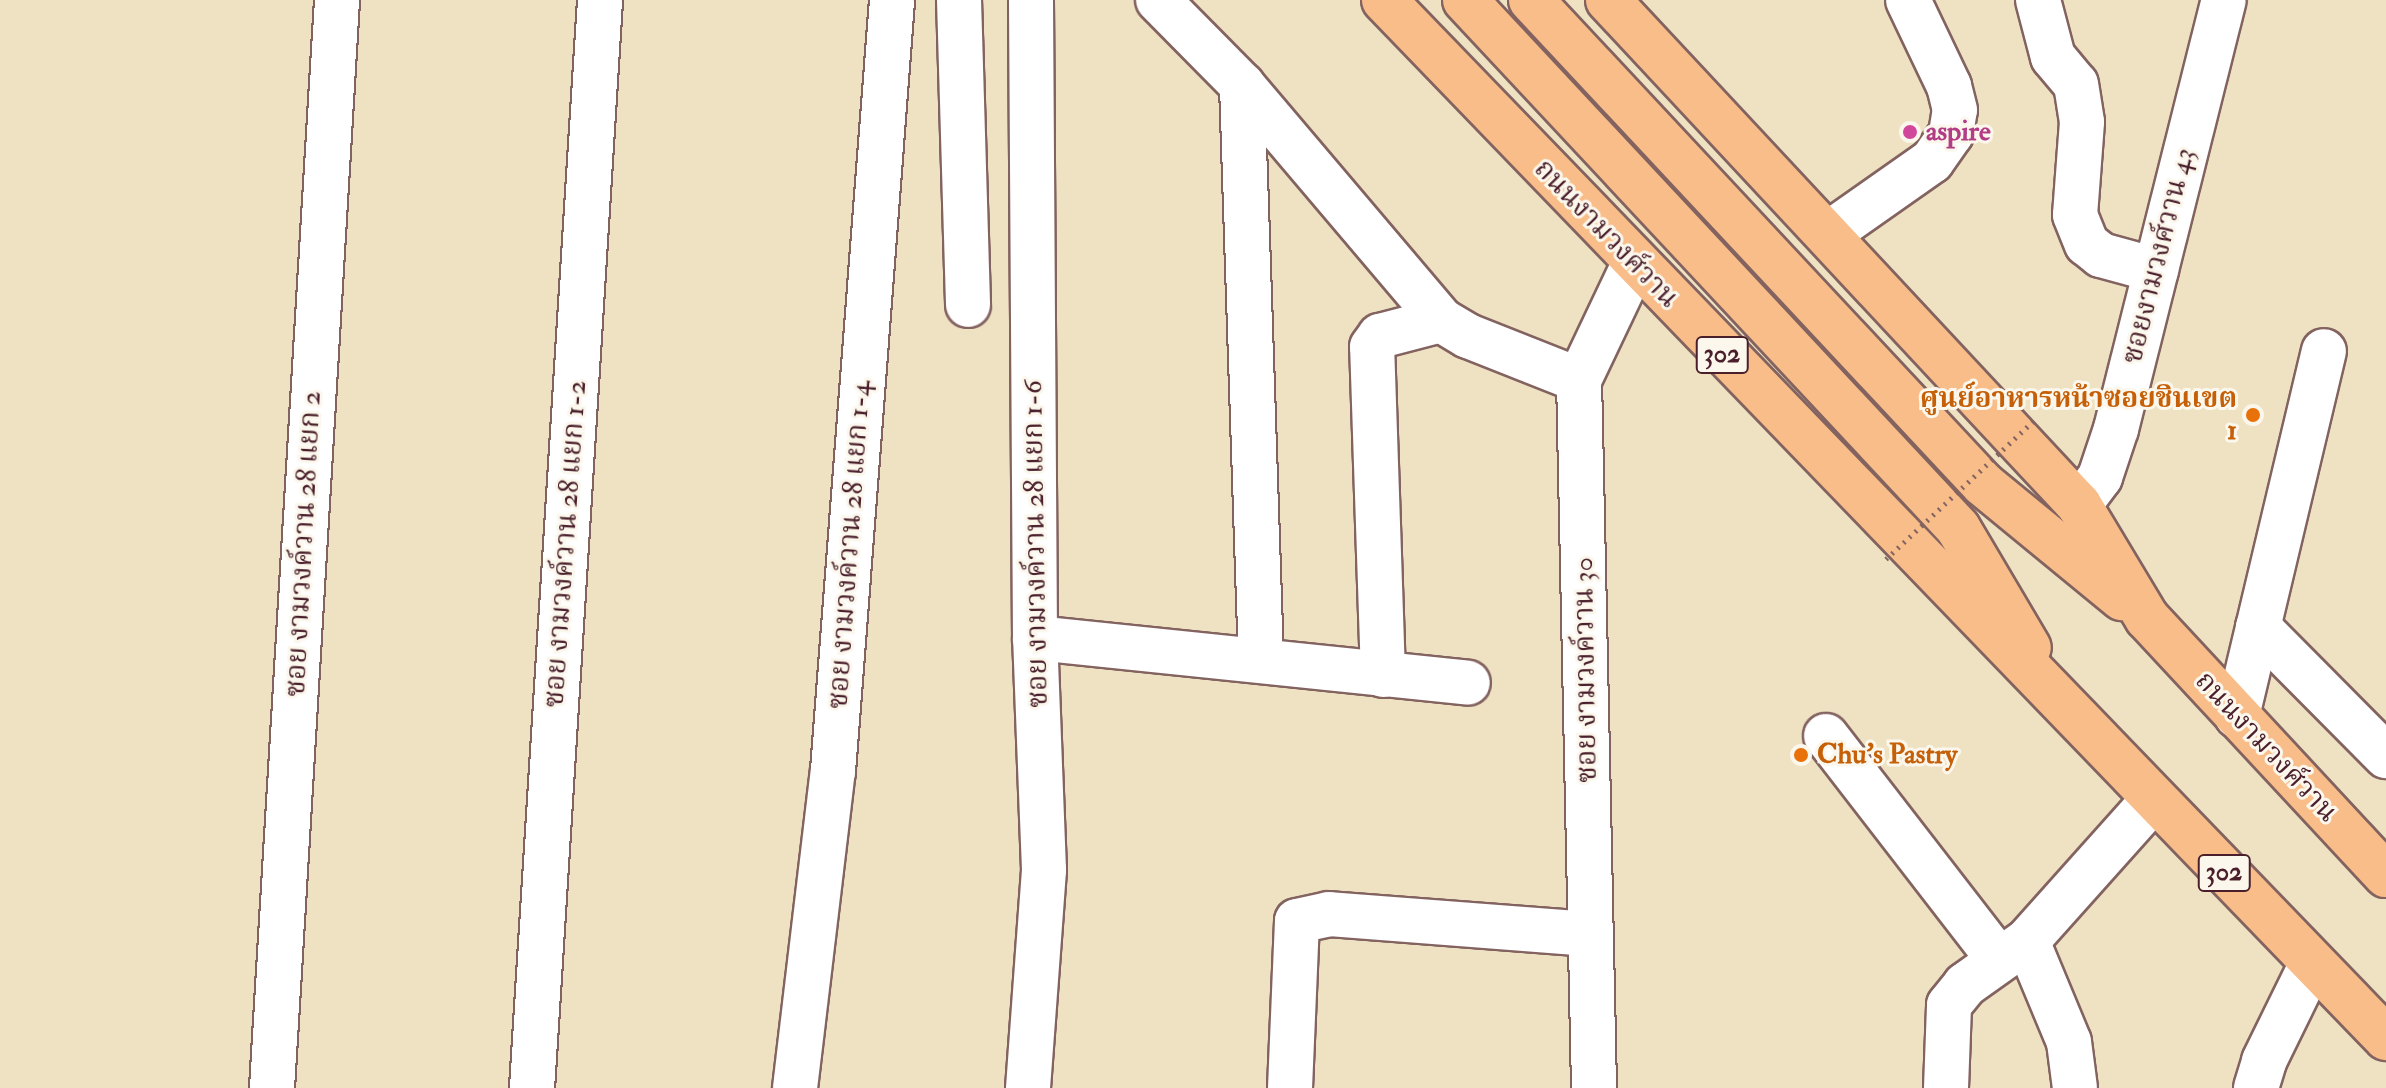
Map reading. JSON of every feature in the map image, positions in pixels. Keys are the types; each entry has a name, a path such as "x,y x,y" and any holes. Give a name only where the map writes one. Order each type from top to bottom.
{"main road":[{"name":"ถนนงามวงศ์วาน","path":"1384,0 1634,264 2386,1038"},
{"name":"ถนนงามวงศ์วาน","path":"1465,0 1958,528 2064,706"},
{"name":"ถนนงามวงศ์วาน","path":"1531,0 1983,484 2147,618 2386,875"},
{"name":"ถนนงามวงศ์วาน","path":"1608,0 2079,505 2147,618"}],"street":[{"name":"ซอย งามวงค์วาน 28 แยก 2","path":"272,1088 337,0"},
{"name":"ซอย งามวงค์วาน 28 แยก 1-2","path":"532,1088 600,0"},
{"name":"ซอย งามวงค์วาน 28 แยก 1-4","path":"795,1088 833,771 892,0"},
{"path":"959,0 968,305"},
{"name":"ซอย งามวงค์วาน 28 แยก 1-6","path":"1028,1088 1044,870 1035,638 1031,0"},
{"path":"1158,0 1242,85 1441,320 1468,336 1579,380"},
{"path":"1828,234 1932,161 1951,134 1955,110 1949,86 1908,0"},
{"path":"2038,0 2053,57 2076,84 2082,122 2075,215 2087,244 2101,255 2156,270"},
{"name":"ซอยงามวงศ์วาน 43","path":"2079,505 2100,477 2116,429 2224,0"},
{"path":"1242,85 1261,661"},
{"name":"ซอย งามวงค์วาน 30","path":"1594,1088 1579,380 1634,264"},
{"path":"1383,675 1372,347 1380,336 1441,320"},
{"path":"2237,716 2324,351"},
{"path":"2258,627 2386,756"},
{"path":"1035,638 1468,683"},
{"path":"1826,736 2013,951 2069,1042 2075,1088"},
{"path":"1946,1088 1949,1005 1965,985 2013,951 2153,800"},
{"path":"1290,1088 1297,921 1329,914 1590,934"},
{"path":"2256,1088 2264,1061 2312,963"}],"path":[{"path":"1886,559 2038,417"}],"place":[{"name":"aspire","path":"1910,132"},
{"name":"ศูนย์อาหารหน้าซอยชินเขต 1","path":"2253,415"},
{"name":"Chu's Pastry","path":"1801,755"}]}
